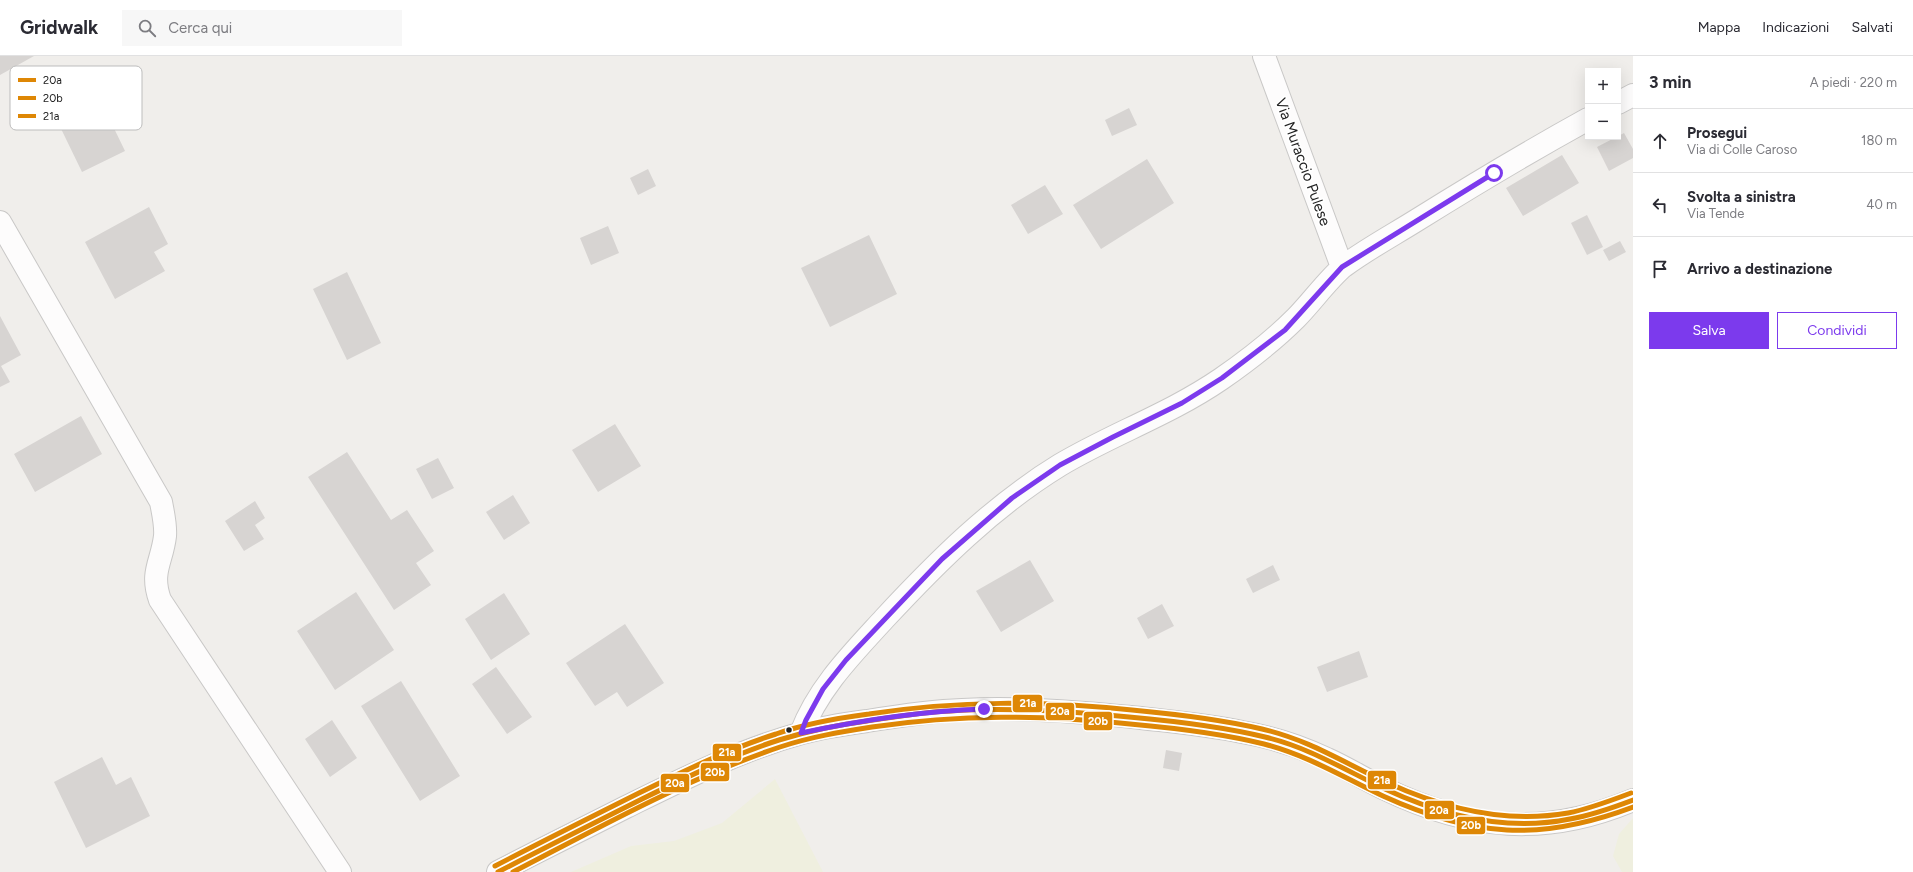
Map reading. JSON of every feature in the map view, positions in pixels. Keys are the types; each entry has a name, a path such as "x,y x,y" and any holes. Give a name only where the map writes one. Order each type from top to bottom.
{"street":[{"name":"Via Muraccio Pulese","path":"1264,56 1342,267"},
{"path":"1621,101 1633,95"},
{"path":"801,733 806,720 823,689 839,668 912,589 972,532 1012,498 1060,465 1177,406 1222,378 1285,330 1342,267 1494,173 1585,121"},
{"path":"0,222 161,502 165,524 165,535 155,572 157,592 160,600 340,872"},
{"path":"498,872 710,766 801,733 903,715 959,710 1070,712 1183,723 1264,737 1321,756 1384,789 1426,807 1481,822 1516,825 1556,822 1587,816 1633,800"}],"green space":[{"path":"775,779 823,872 571,872 631,846 674,841 722,823"},
{"path":"1633,818 1633,872 1622,872 1613,856 1619,834"}],"building":[{"path":"0,56 34,56 16,66 10,66 10,69 0,75"},
{"path":"1129,108 1137,125 1112,136 1105,120"},
{"path":"62,130 115,130 125,151 82,172"},
{"path":"1624,133 1633,149 1633,158 1609,171 1597,147 1610,140 1621,140 1621,135"},
{"path":"1562,155 1579,183 1523,216 1506,188"},
{"path":"1147,159 1174,203 1101,249 1073,205"},
{"path":"648,169 656,186 638,195 630,178"},
{"path":"1045,185 1063,214 1028,234 1011,205"},
{"path":"149,207 168,244 154,252 165,271 115,299 85,242"},
{"path":"1587,215 1603,247 1587,255 1571,223"},
{"path":"608,226 619,253 591,265 580,238"},
{"path":"869,235 897,294 830,327 801,268"},
{"path":"1620,241 1626,252 1609,261 1603,250"},
{"path":"347,272 381,343 347,360 313,289"},
{"path":"0,316 21,355 1,366 10,382 0,387"},
{"path":"81,416 102,454 35,492 14,454"},
{"path":"615,424 641,466 598,492 572,450"},
{"path":"347,452 391,520 407,510 434,551 416,563 431,585 394,610 308,477"},
{"path":"438,458 454,488 432,499 416,469"},
{"path":"513,495 530,523 504,540 486,512"},
{"path":"255,501 265,518 255,525 264,539 244,551 225,521"},
{"path":"1030,560 1054,601 1001,632 976,591"},
{"path":"1273,565 1280,580 1253,593 1246,579"},
{"path":"356,592 394,650 335,690 297,631"},
{"path":"504,593 530,634 491,660 465,619"},
{"path":"1162,604 1174,626 1148,639 1137,618"},
{"path":"625,624 664,683 627,707 617,692 595,706 566,663"},
{"path":"1359,651 1368,677 1327,692 1317,667"},
{"path":"496,667 532,717 507,734 472,684"},
{"path":"401,681 460,776 420,801 361,706"},
{"path":"332,720 357,758 330,777 305,739"},
{"path":"1166,750 1182,753 1179,771 1163,768"},
{"path":"102,757 116,785 131,777 150,816 86,848 54,782"}],"transit line":[{"name":"21a","path":"495,866 673,777 724,753 758,740 822,721 903,709 936,706 1000,703 1098,707 1164,713 1246,725 1296,739 1388,783 1431,800 1453,807 1498,815 1521,817 1568,813 1592,807 1631,793"},
{"name":"20a","path":"498,872 676,783 727,759 761,746 834,726 908,715 940,712 994,709 1084,713 1180,722 1248,733 1281,741 1311,753 1407,799 1452,814 1475,819 1522,824 1546,823 1602,811 1633,800"},
{"name":"20b","path":"513,872 678,788 746,759 791,743 872,727 969,718 1001,717 1097,721 1197,731 1264,744 1310,760 1383,796 1416,810 1447,820 1477,827 1507,830 1537,830 1567,826 1633,807"}],"route":[{"path":"984,709 903,715 801,733 806,720 823,689 846,660 942,559 1012,498 1060,465 1182,403 1209,387 1285,330 1342,267 1494,173"}]}
